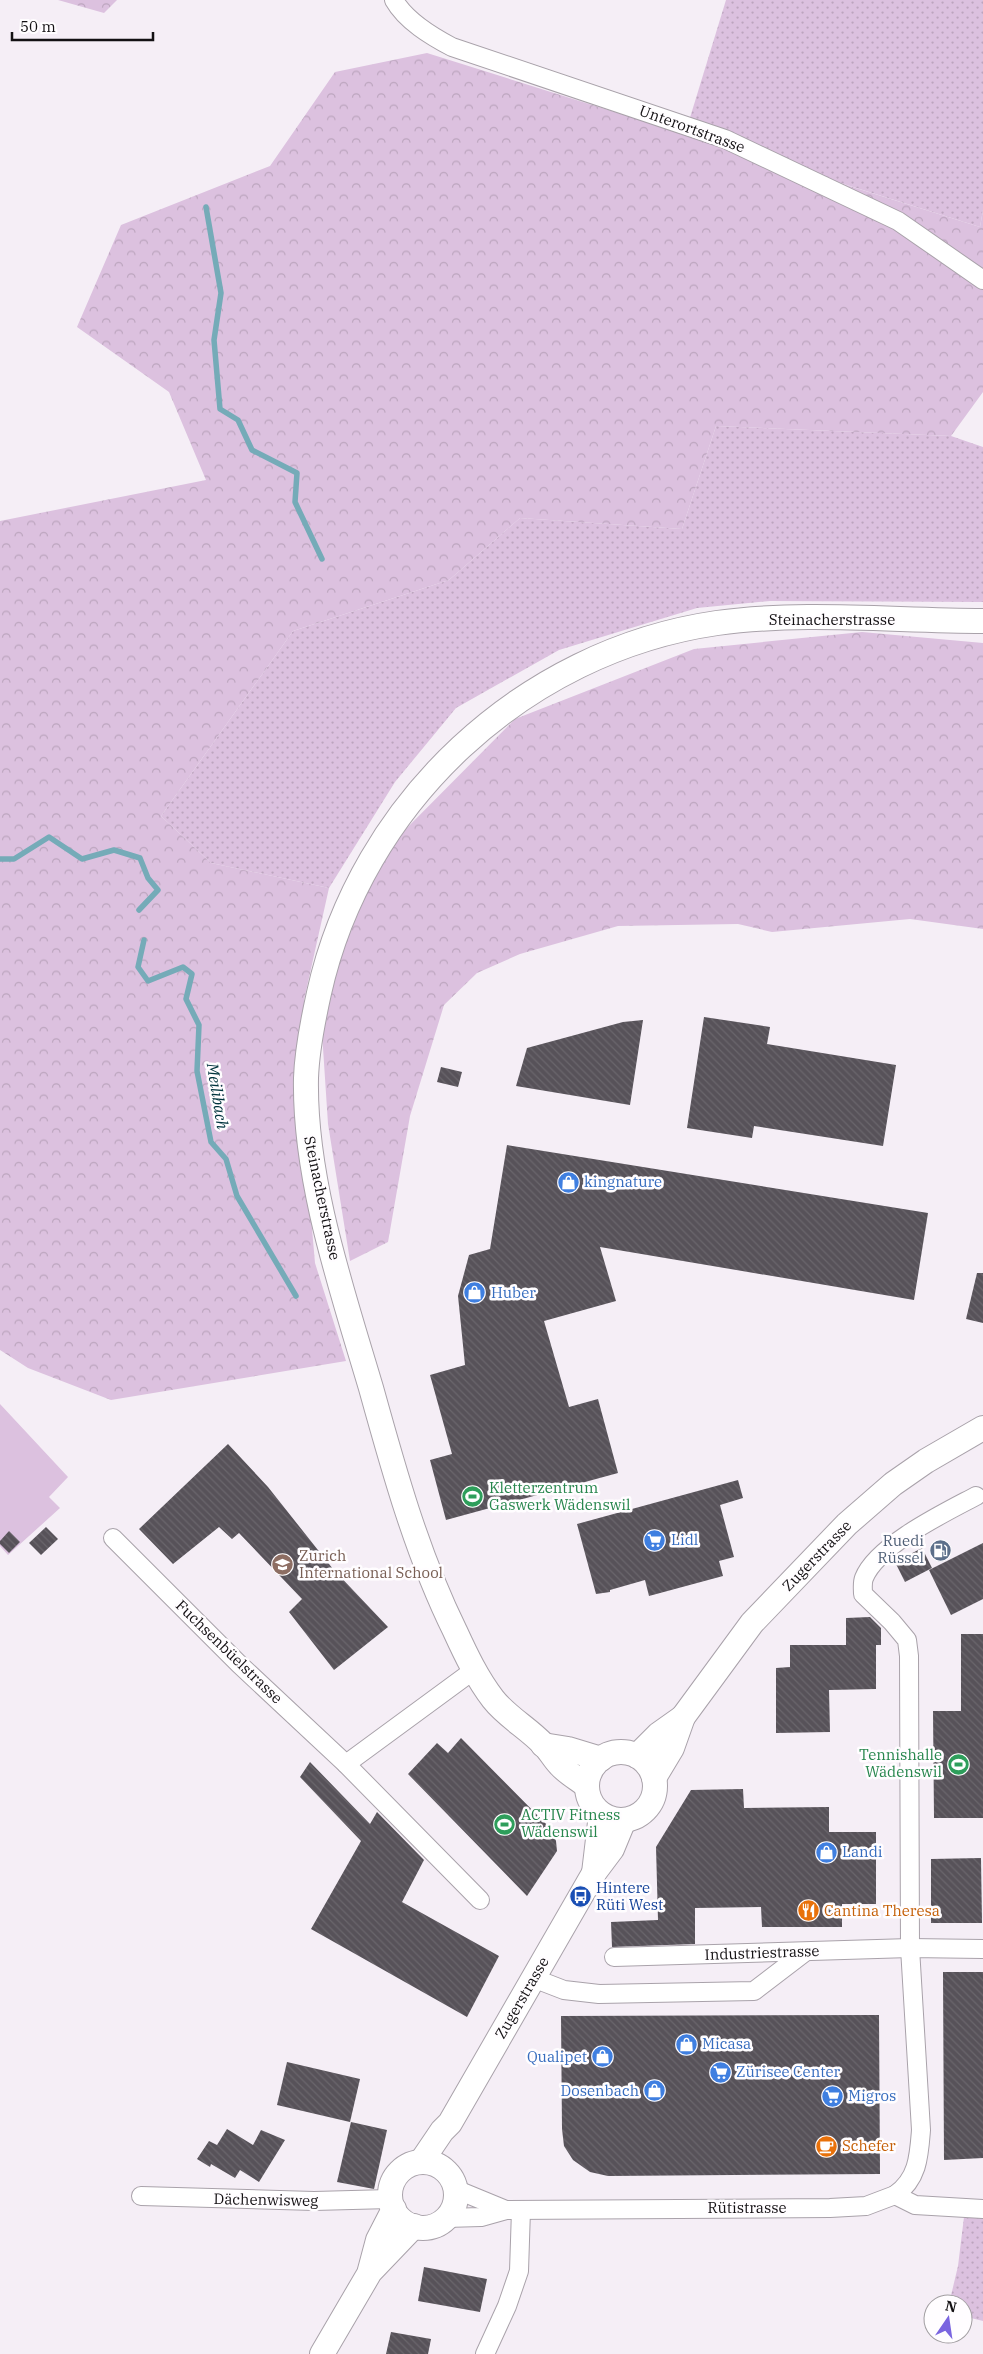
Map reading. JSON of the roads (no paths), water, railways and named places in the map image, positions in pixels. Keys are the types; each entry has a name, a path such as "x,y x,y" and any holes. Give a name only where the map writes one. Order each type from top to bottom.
{"street":[{"name":"Unterortstrasse","path":"394,0 398,8 431,36 452,47 725,139 898,221 983,280"},
{"name":"Steinacherstrasse","path":"587,1786 560,1766 544,1745 495,1702 474,1670 435,1590 399,1486 352,1323 313,1165 307,1126 306,1073 312,1028 333,941 372,857 414,795 443,764 502,711 568,672 650,639 716,624 803,617 983,621"},
{"name":"Zugerstrasse","path":"654,1778 672,1748 683,1717 752,1623 847,1524 893,1484 926,1461 983,1428"},
{"path":"976,1496 928,1522 894,1544 870,1568 863,1580 863,1594 892,1622 907,1640 909,1656 910,1948 921,2130 920,2153 914,2174 907,2187 895,2196 915,2205 983,2209"},
{"name":"Fuchsenbüelstrasse","path":"113,1538 239,1664 346,1764 480,1900"},
{"path":"346,1764 474,1670"},
{"name":"Zugerstrasse","path":"637,1756 658,1734 683,1717"},
{"path":"544,1745 568,1749 601,1759"},
{"path":"614,1753 637,1756 648,1765 654,1778 655,1791 651,1804 636,1817 624,1820 616,1820 601,1814 591,1802 587,1786 591,1771 601,1759 614,1753"},
{"name":"Zugerstrasse","path":"594,1872 601,1814"},
{"name":"Zugerstrasse","path":"422,2162 442,2131 450,2123 594,1872 612,1849 624,1820"},
{"name":"Industriestrasse","path":"614,1957 910,1948 983,1949"},
{"path":"533,1978 564,1990 599,1994 754,1991 805,1952"},
{"name":"Zugerstrasse","path":"450,2123 450,2180"},
{"path":"370,2272 378,2240 392,2204 391,2188 395,2178 411,2164 422,2162 430,2163 450,2180 452,2209 446,2218 431,2226 414,2226 404,2222 392,2204"},
{"name":"Rütistrasse","path":"450,2180 514,2210"},
{"name":"Dächenwisweg","path":"141,2196 392,2204"},
{"name":"Rütistrasse","path":"446,2218 482,2217 514,2210 830,2208 866,2206 895,2196"},
{"path":"485,2354 507,2306 519,2271 514,2210"},
{"path":"322,2354 370,2272 414,2226"}],"waterway":[{"path":"206,207 221,293 214,340 220,409 238,420 252,450 297,473 295,502 322,559"},
{"name":"Meilibach","path":"0,859 14,859 49,837 82,859 114,850 140,858 148,878 158,890 139,910"},
{"name":"Meilibach","path":"144,940 138,967 148,981 183,967 192,974 186,999 199,1025 197,1071 211,1142 226,1159 237,1196 296,1296"}],"place":[{"name":"kingnature","path":"568,1182"},
{"name":"Huber","path":"475,1293"},
{"name":"Kletterzentrum Gaswerk Wädenswil","path":"473,1497"},
{"name":"Lidl","path":"655,1540"},
{"name":"Ruedi Rüssel","path":"940,1550"},
{"name":"Zurich International School","path":"283,1565"},
{"name":"Tennishalle Wädenswil","path":"958,1764"},
{"name":"ACTIV Fitness Wädenswil","path":"505,1824"},
{"name":"Landi","path":"826,1852"},
{"name":"Hintere Rüti West","path":"580,1897"},
{"name":"Cantina Theresa","path":"808,1911"},
{"name":"Micasa","path":"686,2044"},
{"name":"Qualipet","path":"603,2057"},
{"name":"Zürisee Center","path":"720,2072"},
{"name":"Dosenbach","path":"655,2091"},
{"name":"Migros","path":"832,2096"},
{"name":"Schefer","path":"826,2146"}]}
